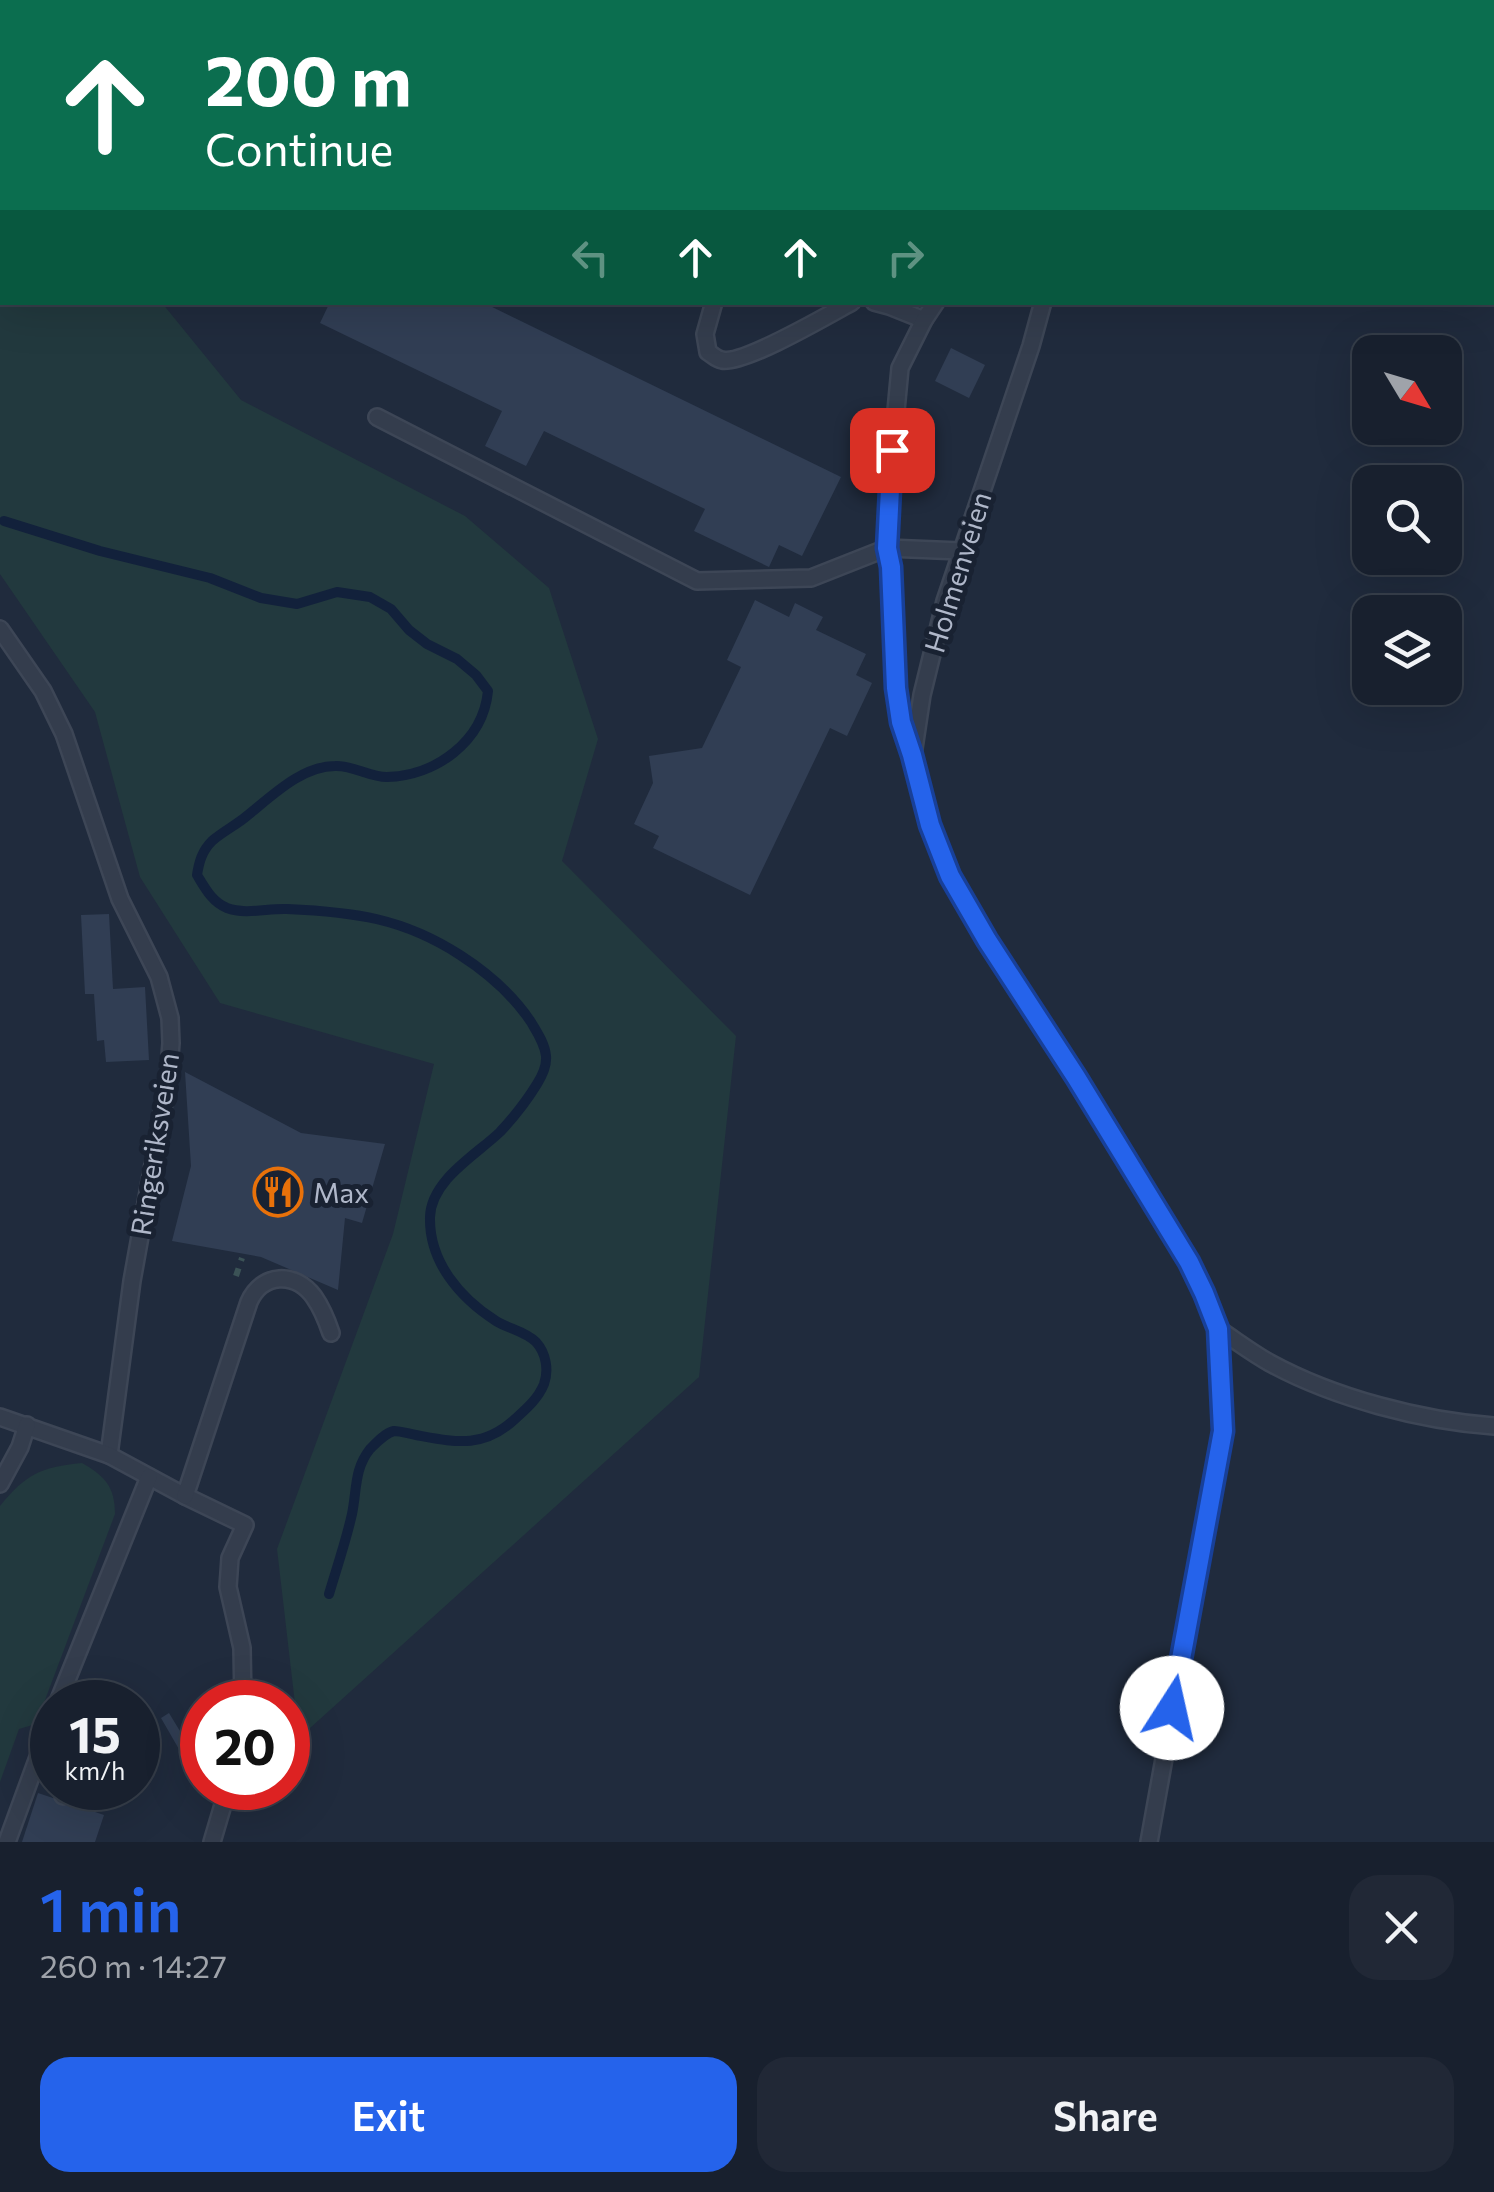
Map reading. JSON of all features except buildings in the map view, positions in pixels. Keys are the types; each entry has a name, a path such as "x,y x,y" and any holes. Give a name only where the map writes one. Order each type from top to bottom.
{"lane":[{"path":"713,305 705,334 708,352 721,360 737,358 786,338 846,305"},
{"path":"885,305 924,320"},
{"path":"912,755 901,722 896,688 887,548 890,468 900,368 934,305"},
{"name":"Holmenveien","path":"1043,305 945,602 912,755 930,825 950,876 1163,1217 1204,1293 1218,1329 1223,1431 1149,1842"},
{"path":"377,417 697,581 810,578 887,548 961,551"},
{"name":"Ringeriksveien","path":"0,628 42,691 64,734 120,899 159,977 170,1018 168,1081 132,1281 109,1455"},
{"path":"184,1496 249,1302 258,1287 278,1279 298,1283 314,1296 331,1334"},
{"path":"1218,1329 1266,1362 1381,1406 1494,1426"},
{"path":"0,1416 109,1455 244,1524 230,1558 228,1586 242,1648 243,1680"},
{"path":"0,1484 27,1425"},
{"path":"67,1680 149,1476"},
{"path":"7,1842 30,1779"},
{"path":"212,1842 221,1810"}],"green space":[{"path":"0,305 164,305 241,400 465,516 549,588 598,739 562,861 736,1036 699,1377 310,1728 310,1680 292,1680 277,1549 393,1234 434,1064 220,1003 140,877 95,712 0,574"},
{"path":"82,1463 97,1473 113,1496 115,1514 53,1680 30,1680 30,1726 19,1729 0,1782 0,1506 35,1474"}],"waterway":[{"path":"4,521 100,551 210,578 261,598 297,604 337,592 370,597 391,609 427,644 457,659 488,691 477,726 454,753 439,763 387,777 342,766 310,771 212,841 203,853 197,875 209,894 227,908 356,915 398,925 439,943 480,969 508,994 531,1022 545,1052 544,1071 529,1097 500,1132 446,1180 432,1204 430,1217 435,1249 449,1277 483,1312 536,1342 546,1362 544,1384 527,1407 492,1435 456,1441 394,1431 375,1444 359,1472 350,1524 329,1594"}],"place":[{"name":"Max","path":"278,1192"}],"route":[{"path":"892,450 887,548 896,688 901,722 930,825 950,876 987,940 1189,1262 1218,1329 1223,1431 1172,1708"}]}
